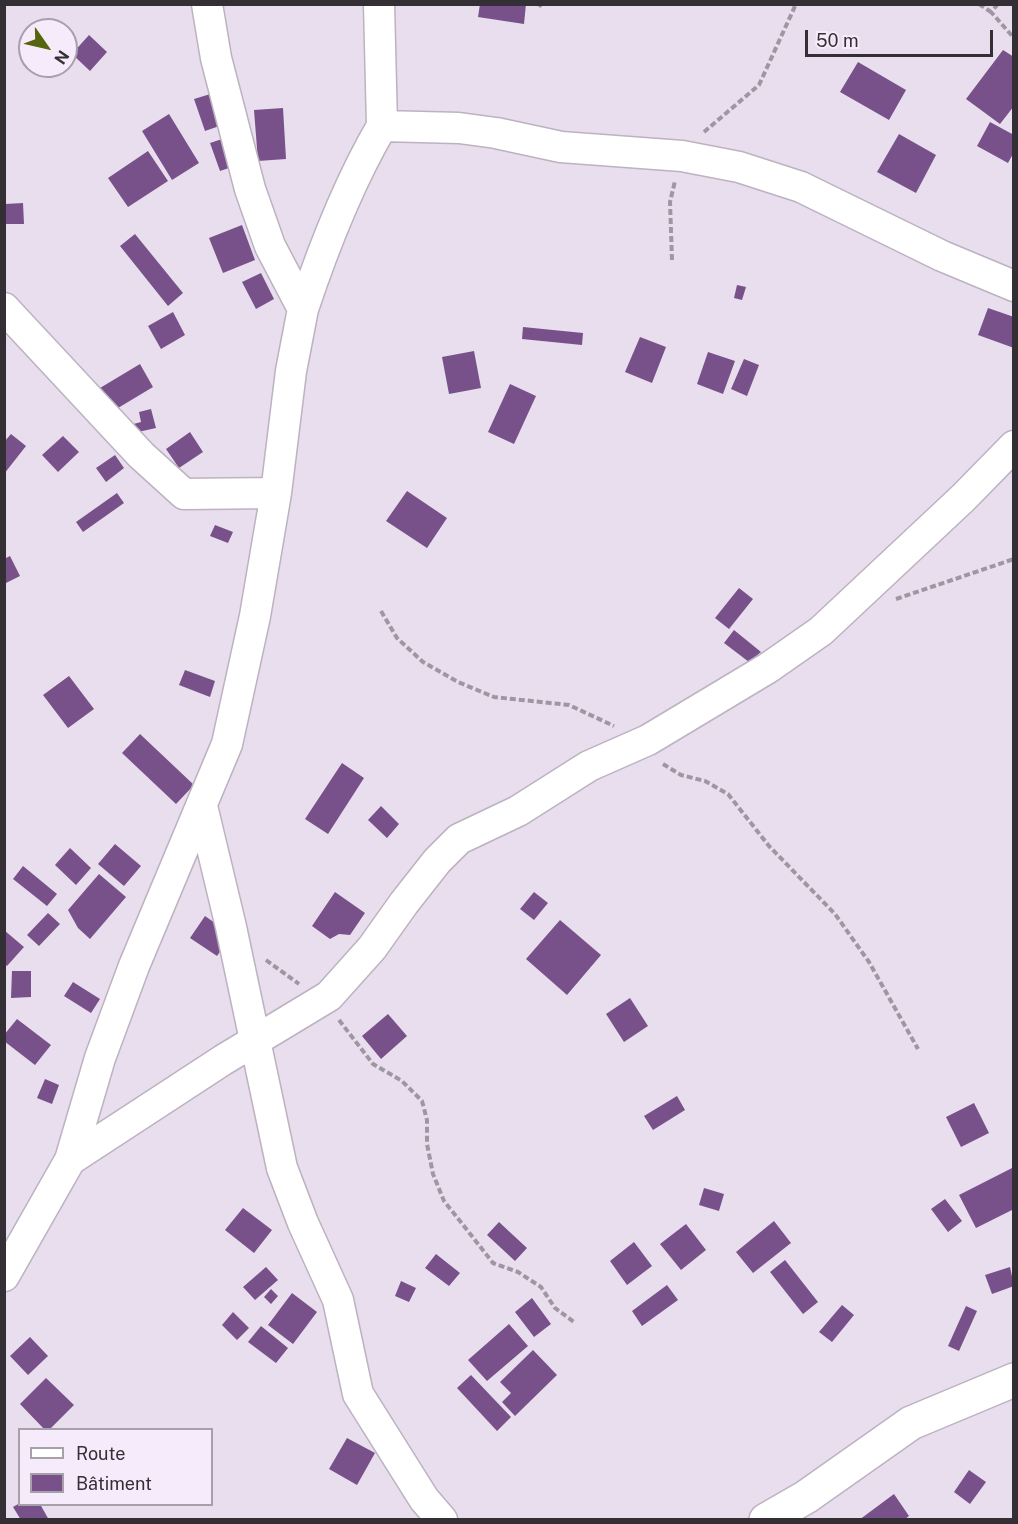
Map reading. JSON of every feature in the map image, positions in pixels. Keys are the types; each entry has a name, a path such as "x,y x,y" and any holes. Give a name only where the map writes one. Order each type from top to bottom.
{"main road":[{"path":"766,1520 806,1497 911,1423 1014,1380"}],"street":[{"path":"207,4 216,58 250,189 270,246 303,309"},
{"path":"4,1276 70,1160 100,1058 134,966 227,744 255,616 276,493 291,371 303,309 346,196 361,162 382,126 379,4"},
{"path":"382,126 459,128 496,133 561,147 682,156 739,167 801,187 942,256 1014,286"},
{"path":"4,308 141,455 184,494 276,493"},
{"path":"70,1160 329,996 372,948 437,861 459,839 518,811 589,766 648,740 768,668 821,631 963,498 1014,446"},
{"path":"202,806 231,927 282,1168 303,1223 338,1300 358,1394 424,1499 442,1520"}],"path":[{"path":"672,260 670,202 682,156 714,122 759,85 796,4"},
{"path":"979,4 991,12 1014,38"},
{"path":"991,12 998,4"},
{"path":"887,603 1014,559"},
{"path":"381,611 397,638 423,662 458,682 494,697 569,705 648,740 660,762 681,775 705,781 728,794 769,846 835,914 869,962 918,1049"},
{"path":"263,958 305,988 329,996 339,1021 374,1064 402,1081 422,1101 427,1120 427,1144 433,1174 444,1202 493,1263 518,1272 541,1287 555,1308 574,1322"}],"building":[{"path":"480,4 526,4 524,24 478,17"},
{"path":"89,35 107,52 90,71 78,60 78,47"},
{"path":"1003,50 1014,57 1014,106 1000,124 966,99"},
{"path":"858,62 906,90 889,120 840,92"},
{"path":"217,92 228,123 205,131 194,99"},
{"path":"283,108 286,159 258,161 254,110"},
{"path":"169,114 199,163 172,180 142,131"},
{"path":"990,122 1014,135 1014,152 1008,163 977,146"},
{"path":"899,134 936,155 916,193 877,172"},
{"path":"228,137 238,165 220,171 210,143"},
{"path":"148,151 168,181 128,207 108,178"},
{"path":"23,203 24,224 5,224 5,204"},
{"path":"242,225 255,260 223,273 209,238"},
{"path":"135,234 183,293 168,306 120,246"},
{"path":"261,273 274,299 256,309 242,282"},
{"path":"737,285 746,287 742,300 734,298"},
{"path":"988,308 1014,317 1014,348 978,335"},
{"path":"173,312 185,335 161,349 148,326"},
{"path":"523,327 583,333 582,345 522,339"},
{"path":"640,337 666,347 652,383 625,372"},
{"path":"474,351 481,388 449,394 442,357"},
{"path":"708,352 735,361 723,394 697,384"},
{"path":"744,359 759,365 747,396 731,389"},
{"path":"140,364 153,387 108,414 95,391"},
{"path":"510,384 536,396 514,444 488,432"},
{"path":"151,409 156,428 129,434 126,426 141,422 139,412"},
{"path":"190,432 203,452 179,468 166,449"},
{"path":"11,434 26,446 4,474 4,442"},
{"path":"63,436 79,452 58,472 42,455"},
{"path":"115,455 124,468 106,482 96,468"},
{"path":"407,491 447,518 427,548 386,521"},
{"path":"117,493 124,503 83,532 76,522"},
{"path":"215,525 233,532 228,543 210,536"},
{"path":"10,556 20,576 4,584 4,559"},
{"path":"739,588 753,599 729,629 715,618"},
{"path":"734,630 761,652 749,662 724,643"},
{"path":"185,670 215,681 210,697 179,685"},
{"path":"69,676 94,709 68,728 43,695"},
{"path":"140,734 194,785 176,804 122,753"},
{"path":"342,763 364,778 328,834 305,819"},
{"path":"381,806 399,824 387,838 368,820"},
{"path":"115,844 141,866 124,886 98,864"},
{"path":"70,848 91,868 76,885 55,865"},
{"path":"23,866 57,894 47,906 13,879"},
{"path":"99,874 126,897 90,939 78,928 68,910"},
{"path":"335,892 365,913 350,935 339,934 330,939 312,926"},
{"path":"534,892 548,903 534,920 520,909"},
{"path":"48,913 60,924 39,946 27,935"},
{"path":"205,916 232,935 217,956 190,938"},
{"path":"560,920 601,955 567,995 526,959"},
{"path":"4,930 24,947 7,966 4,963"},
{"path":"12,971 31,971 31,997 11,998"},
{"path":"73,982 100,999 91,1013 64,996"},
{"path":"630,998 648,1026 624,1042 606,1014"},
{"path":"388,1014 407,1036 381,1059 362,1036"},
{"path":"17,1019 51,1045 35,1065 4,1041 4,1035"},
{"path":"45,1079 59,1085 52,1104 37,1098"},
{"path":"677,1096 685,1110 653,1130 644,1116"},
{"path":"974,1103 989,1133 961,1147 946,1117"},
{"path":"1014,1167 1014,1209 976,1228 959,1195"},
{"path":"704,1188 724,1194 719,1211 699,1205"},
{"path":"945,1199 962,1221 948,1232 931,1209"},
{"path":"243,1208 272,1230 254,1253 225,1230"},
{"path":"774,1221 791,1243 753,1273 736,1252"},
{"path":"499,1222 527,1248 515,1261 487,1235"},
{"path":"686,1224 706,1250 681,1270 660,1244"},
{"path":"634,1242 652,1266 627,1285 610,1261"},
{"path":"436,1254 460,1273 449,1286 425,1268"},
{"path":"785,1260 818,1302 803,1314 770,1272"},
{"path":"266,1267 278,1280 255,1300 243,1287"},
{"path":"1010,1267 1014,1286 992,1294 985,1275"},
{"path":"401,1281 416,1288 409,1302 395,1296"},
{"path":"667,1285 678,1300 642,1326 632,1311"},
{"path":"271,1289 278,1296 271,1304 264,1297"},
{"path":"292,1293 317,1312 293,1344 268,1325"},
{"path":"532,1298 551,1324 534,1337 515,1312"},
{"path":"842,1305 854,1315 832,1342 819,1332"},
{"path":"966,1306 977,1311 959,1351 948,1346"},
{"path":"233,1312 249,1328 237,1340 222,1325"},
{"path":"509,1324 528,1346 487,1381 468,1360"},
{"path":"261,1326 288,1348 276,1363 248,1342"},
{"path":"30,1337 48,1356 28,1375 10,1356"},
{"path":"533,1350 557,1375 515,1416 502,1402 511,1393 500,1382"},
{"path":"471,1375 511,1417 497,1431 457,1388"},
{"path":"46,1378 74,1405 51,1428 43,1428 20,1404"},
{"path":"347,1438 375,1453 357,1485 329,1469"},
{"path":"969,1470 986,1482 970,1504 954,1492"},
{"path":"894,1494 909,1516 904,1520 859,1520"},
{"path":"18,1504 18,1506 41,1506 49,1520 21,1520 13,1507"}]}
